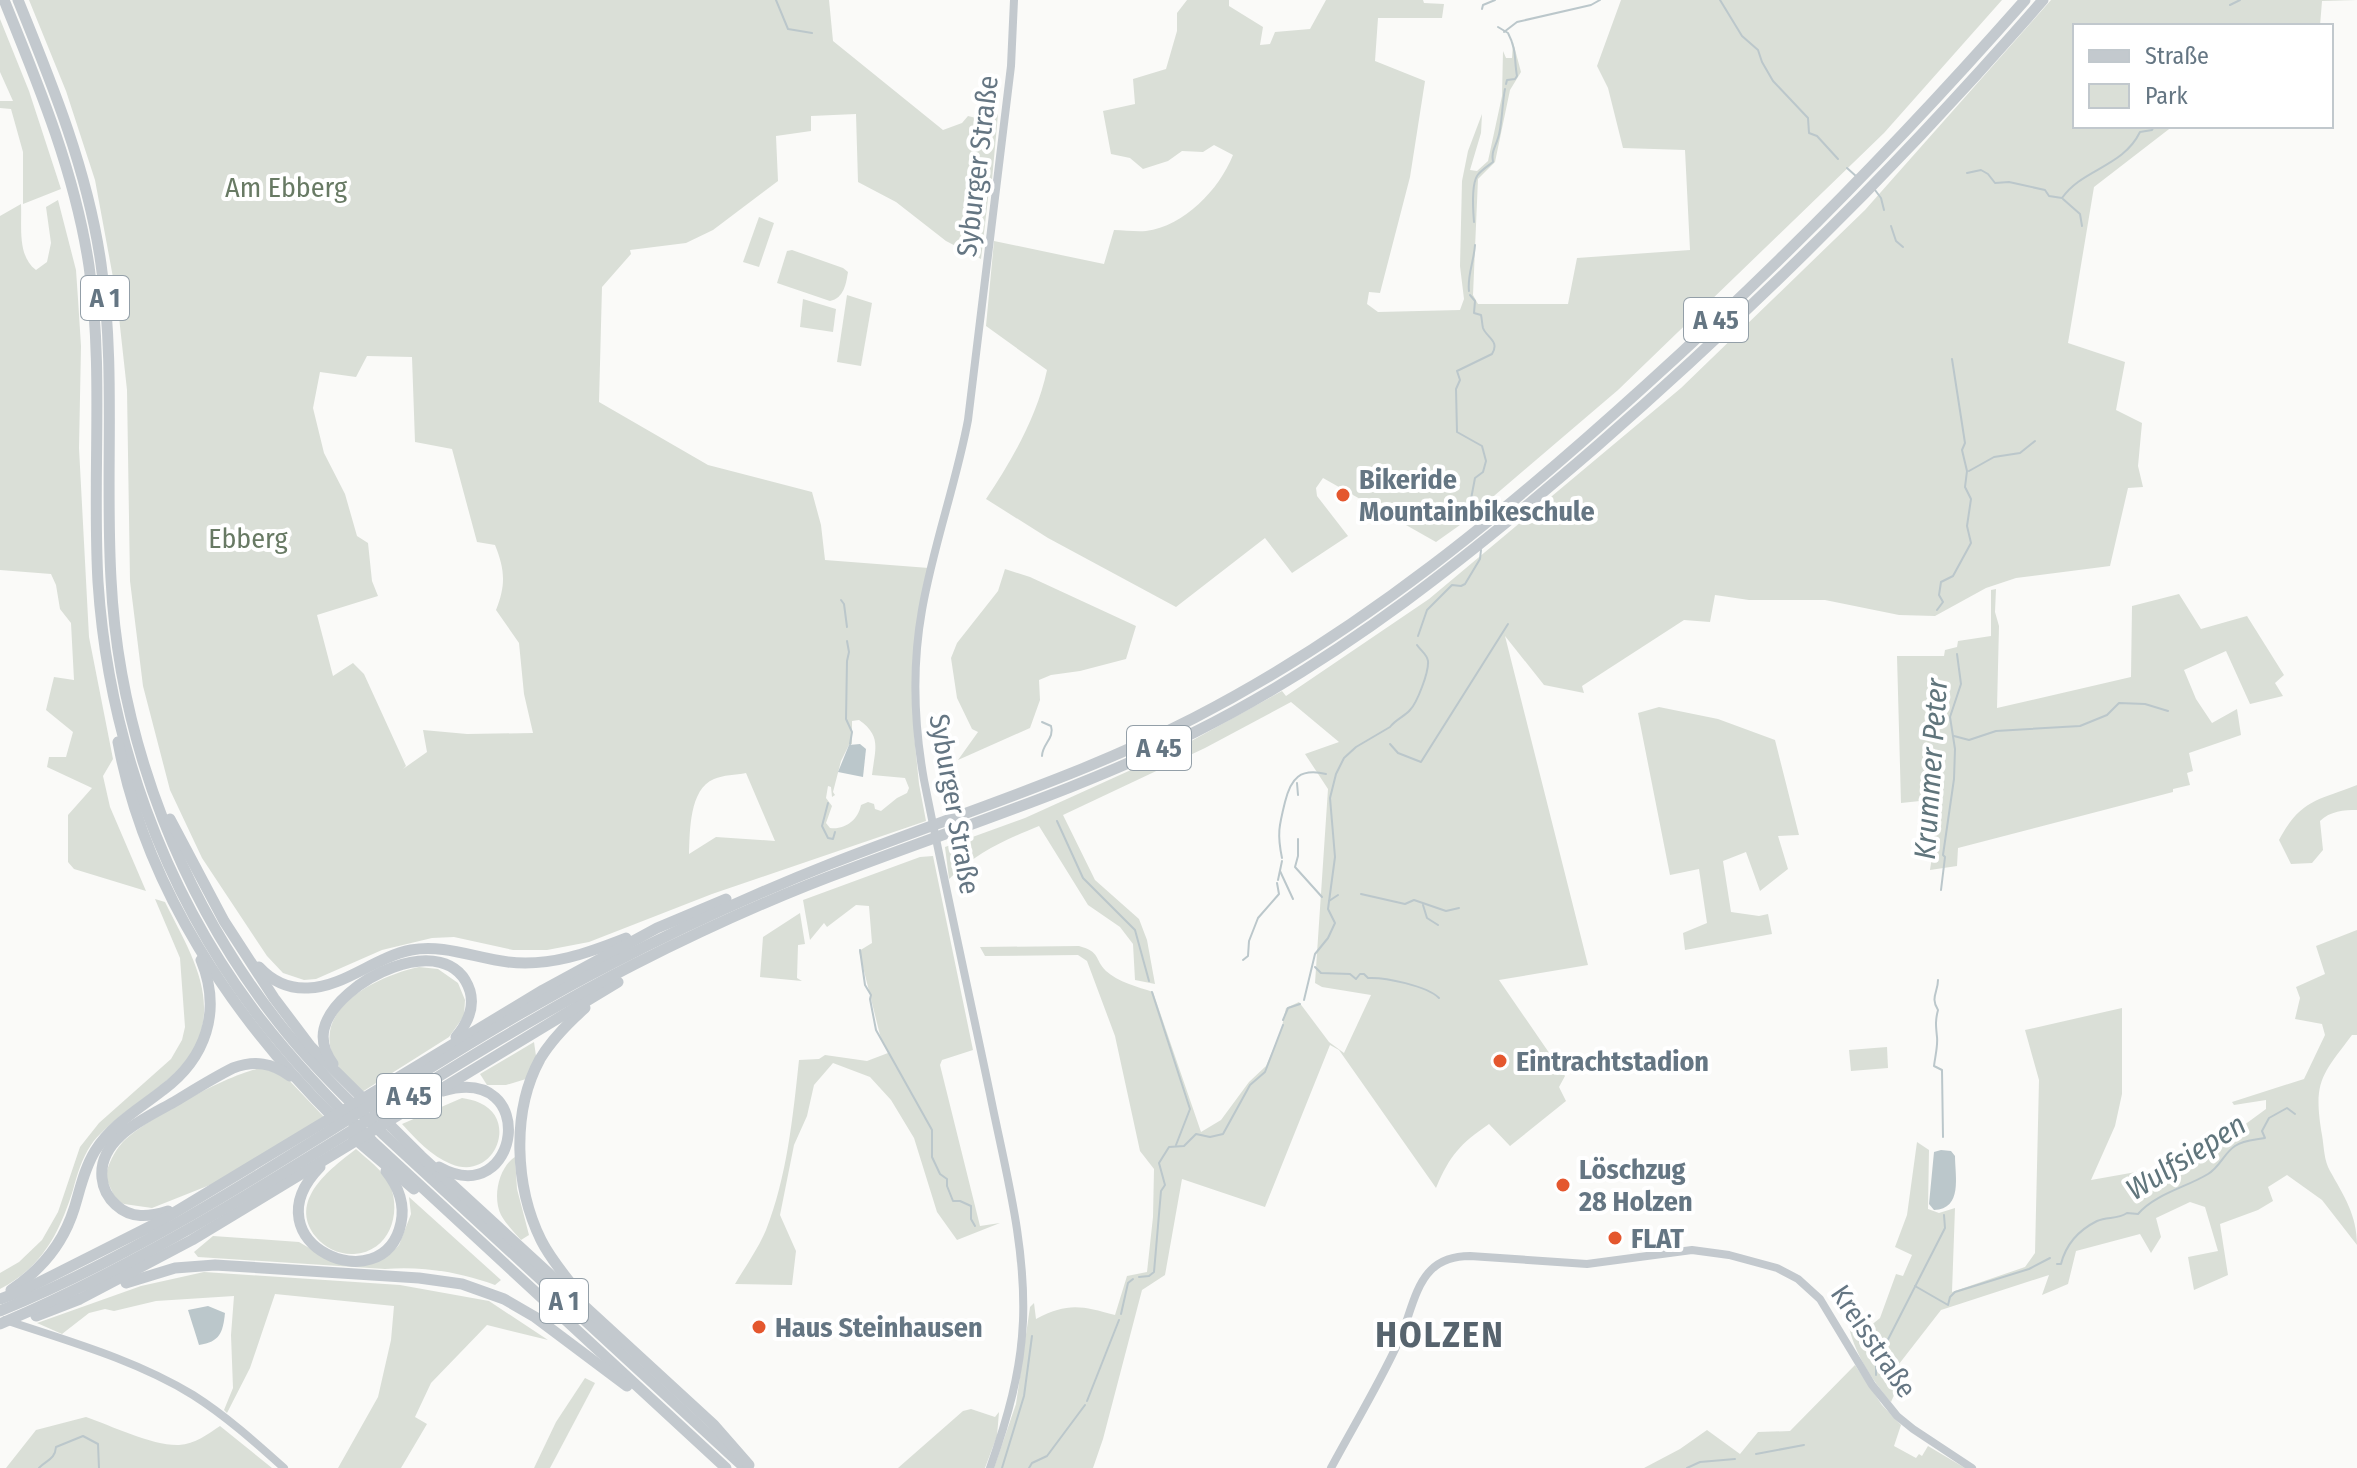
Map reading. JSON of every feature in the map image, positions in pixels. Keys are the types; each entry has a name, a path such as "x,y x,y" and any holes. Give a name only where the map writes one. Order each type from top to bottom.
{"highway":[{"name":"A 1","path":"4,0 66,163 89,265 98,383 98,582 116,710 140,793 162,849 208,940 256,1012 333,1110 368,1144 455,1217 726,1468"},
{"name":"A 1","path":"18,0 78,160 101,263 110,373 109,547 113,609 129,708 151,787 183,867 228,950 285,1031 745,1468"},
{"name":"A 45","path":"1542,486 1898,139 2025,0"},
{"name":"A 45","path":"0,1324 32,1314 202,1223 477,1054 632,965 799,889 1080,785 1193,733 1316,663 1542,486 1685,367 1908,148 2043,0"},
{"name":"A 45","path":"5,1309 122,1253 202,1209 505,1023 598,970 721,909 833,863 1005,800 1140,744 1253,686 1389,607"},
{"path":"0,1298 36,1272 53,1252 73,1213 90,1160 105,1137 179,1077 202,1047 209,1026 210,998 205,969 133,807 117,738 116,710"},
{"path":"151,787 238,942 292,1024 348,1084"},
{"path":"80,1299 192,1240 635,972 712,932 909,848"},
{"path":"238,942 269,977 294,988 312,988 386,957 413,950 450,950 509,962 539,963 582,955 734,896 757,894"},
{"path":"0,1298 24,1290 99,1254 543,990 657,928"},
{"path":"191,933 240,1008 312,1095"},
{"path":"354,1098 324,1046 324,1029 334,1009 351,992 384,971 416,961 433,960 459,974 469,988 471,1004 467,1023 458,1035 425,1060"},
{"path":"610,1329 561,1272 536,1230 523,1180 521,1125 533,1072 552,1041 588,1005 635,972"},
{"path":"201,1196 158,1214 139,1216 127,1212 113,1202 104,1187 102,1172 107,1153 131,1127 242,1065 256,1063 275,1067 333,1110"},
{"path":"421,1156 451,1173 475,1175 495,1165 510,1139 505,1109 492,1096 467,1087 431,1095"},
{"path":"389,1132 421,1156 714,1425 751,1468"},
{"path":"329,1159 304,1188 299,1208 300,1221 305,1234 328,1257 346,1262 366,1259 390,1245 399,1228 401,1205 398,1189 368,1144"},
{"path":"375,1158 430,1203 455,1217"},
{"path":"32,1314 148,1275 201,1265 404,1277 462,1284 504,1299 535,1317 669,1415"}],"street":[{"name":"Syburger Straße","path":"990,1468 1008,1413 1021,1352 1021,1254 927,796 916,711 918,635 927,583 968,420 1011,66 1014,0"},
{"name":"Kreisstraße","path":"1331,1468 1396,1347 1422,1283 1430,1271 1441,1263 1455,1257 1470,1256 1587,1264 1692,1250 1729,1255 1777,1268 1809,1287 1828,1310 1859,1366 1884,1402 1913,1429 1972,1468"},
{"path":"0,1324 131,1364 191,1394 242,1431 284,1468"}],"green space":[{"name":"Am Ebberg","path":"29,0 829,0 833,41 943,130 962,123 968,116 980,119 998,114 992,180 967,162 990,181 981,259 946,241 896,202 858,182 856,114 811,116 811,131 776,136 778,181 713,230 686,243 630,250 631,254 602,287 599,402 708,465 812,492 821,525 825,560 929,568 925,581 914,734 926,821 712,894 589,942 547,950 513,950 454,937 432,938 382,950 316,979 304,980 283,973 267,956 202,858 170,790 143,686 130,581 127,390 117,299 95,180 66,91","holes":["367,356 412,357 415,442 452,449 477,542 495,545 503,578 496,610 519,643 524,694 533,733 467,734 423,730 427,752 403,769 406,766 364,674 353,663 333,676 317,615 378,596 372,581 368,543 357,536 345,494 324,453 313,408 320,372 356,377","859,720 874,738 872,775 905,778 909,788 907,793 881,811 868,802 861,805 850,823 830,828 826,823 832,806 826,798 828,786 831,787 832,797 835,795 833,792 841,761 852,744 852,721","746,773 775,841 716,837 689,854 695,801 706,784 725,776"]},
{"path":"1187,0 1229,0 1229,6 1263,27 1260,45 1270,44 1275,32 1310,29 1326,0 1423,0 1424,3 1444,4 1442,18 1378,18 1375,61 1425,81 1410,177 1380,293 1369,292 1367,304 1378,312 1460,310 1464,299 1460,266 1462,181 1468,151 1482,114 1481,133 1470,170 1477,171 1488,161 1502,96 1503,51 1506,58 1512,58 1513,42 1521,72 1510,90 1495,162 1478,179 1473,295 1478,304 1568,304 1577,258 1690,250 1685,150 1623,148 1608,88 1597,66 1621,0 2002,0 1884,133 1618,390 1460,525 1436,542 1323,478 1316,488 1317,496 1348,536 1292,573 1265,538 1176,607 1048,538 986,499 1022,438 1047,370 986,326 994,241 1104,264 1114,230 1146,231 1174,222 1198,204 1219,181 1233,155 1214,145 1203,152 1182,151 1168,161 1143,169 1130,158 1111,154 1103,111 1135,104 1133,79 1166,69 1177,31 1177,13"},
{"path":"2051,0 2357,0 2322,1 2320,24 2073,24 2073,128 2170,128 2094,187 2068,343 2125,362 2116,410 2142,423 2138,466 2143,487 2128,488 2110,566 2016,578 1986,588 1935,616 1899,615 1825,600 1749,600 1715,595 1710,622 1684,620 1582,686 1584,693 1544,685 1505,636 1588,965 1499,980 1565,1076 1559,1087 1566,1101 1510,1146 1489,1124 1457,1151 1436,1188 1339,1050 1330,1045 1265,1207 1182,1179 1165,1275 1142,1290 1093,1468 994,1468 1016,1404 1030,1307 1034,1303 1036,1319 1057,1310 1075,1307 1115,1315 1127,1276 1147,1272 1154,1169 1140,1151 1115,1036 1087,961 1078,955 985,956 980,947 1079,946 1094,953 1111,975 1153,992 1201,1132 1221,1120 1249,1082 1266,1066 1281,1031 1286,1008 1299,1002 1329,1042 1344,1053 1371,995 1322,987 1315,983 1328,789 1305,754 1339,742 1291,702 1205,748 1063,815 1095,880 1139,919 1147,940 1155,984 1135,980 1133,944 1120,927 1088,905 1039,826 991,848 949,879 945,847 1025,818 1175,750 1282,691 1286,696 1429,599 1681,388 1865,210"},
{"path":"0,19 29,91 61,189 23,204 23,152 11,109 0,108 0,101 13,101 0,72"},
{"path":"58,200 76,270 81,346 79,448 89,637 113,759 103,776 110,807 146,891 74,869 68,862 68,815 92,788 47,767 49,757 66,757 73,732 46,710 54,677 74,680 71,623 60,609 51,574 0,570 0,216 21,204 23,249 36,270 47,262 51,243 46,207"},
{"path":"759,217 774,223 759,267 743,262"},
{"path":"792,250 848,272 844,290 838,297 830,301 777,283 787,251"},
{"path":"847,295 872,303 861,366 837,362"},
{"path":"803,299 836,309 833,332 800,327"},
{"path":"1005,569 1030,577 1136,626 1126,659 1039,680 1040,700 1030,728 958,760 978,732 972,729 957,698 951,658 957,643 998,591"},
{"path":"1996,589 1995,612 1999,626 1997,708 2131,677 2132,606 2179,594 2201,629 2247,616 2284,675 2275,683 2283,696 2250,704 2226,651 2184,670 2196,699 2212,723 2237,709 2241,735 2189,753 2193,771 2187,773 2190,785 1958,848 1957,866 1930,870 1932,856 1926,847 1933,832 1926,817 1937,810 1939,799 1901,803 1897,656 1944,656 1945,650 1957,647 1958,641 1991,636 1991,590"},
{"path":"1659,707 1718,719 1775,740 1799,835 1778,836 1788,869 1760,891 1746,852 1723,861 1731,912 1759,916 1768,914 1772,934 1685,950 1683,933 1707,923 1699,869 1670,875 1638,713"},
{"path":"2357,785 2357,810 2337,812 2320,821 2323,850 2312,863 2291,864 2279,840 2295,816 2311,803"},
{"path":"933,856 973,1050 942,1060 940,1065 980,1226 1000,1223 957,1240 937,1212 914,1138 891,1100 870,1077 833,1063 814,1085 807,1116 794,1145 780,1215 796,1251 792,1285 735,1284 763,1237 779,1189 799,1060 819,1059 825,1055 867,1061 888,1053 880,1035 859,951 872,943 869,906 856,905 827,927 824,923 810,940 803,900 920,857"},
{"path":"155,899 165,902 200,979 204,1011 195,1047 170,1078 104,1130 91,1145 80,1167 62,1221 47,1248 27,1270 0,1289 0,1273 19,1262 42,1240 58,1212 80,1147 99,1123 171,1059 182,1040 185,1027 180,958"},
{"path":"800,913 805,944 798,945 797,978 802,981 760,977 763,937"},
{"path":"2357,930 2357,1035 2352,1035 2322,1080 2319,1117 2326,1163 2352,1215 2357,1245 2322,1200 2287,1175 2268,1187 2273,1201 2220,1224 2228,1275 2194,1290 2188,1257 2218,1251 2205,1207 2190,1202 2156,1218 2161,1237 2151,1253 2140,1234 2076,1251 2068,1284 2042,1295 2049,1275 1941,1310 1899,1364 1905,1371 1891,1402 1864,1364 1848,1322 1857,1315 1861,1324 1869,1327 1880,1318 1896,1274 1903,1276 1912,1255 1895,1247 1907,1215 1917,1142 1929,1150 1928,1209 1939,1213 1955,1208 1952,1292 2025,1267 2035,1253 2039,1080 2025,1030 2122,1008 2122,1094 2115,1126 2091,1180 2153,1169 2174,1172 2206,1156 2213,1143 2266,1109 2266,1100 2234,1105 2232,1102 2304,1079 2325,1035 2322,1024 2295,1019 2300,998 2296,987 2325,974 2316,946"},
{"path":"419,967 438,969 458,983 465,1000 464,1016 449,1037 362,1092 337,1064 330,1045 331,1027 338,1012 366,987"},
{"path":"534,1042 536,1056 526,1079 506,1085 487,1085 480,1074"},
{"path":"1887,1047 1888,1068 1851,1071 1849,1050"},
{"path":"263,1068 286,1077 324,1117 215,1183 152,1208 116,1200 105,1176 116,1151 132,1134 211,1087"},
{"path":"462,1098 478,1102 492,1111 498,1122 499,1135 489,1157 479,1164 466,1167 451,1164 437,1156 402,1124"},
{"path":"356,1149 387,1180 394,1208 390,1230 384,1239 366,1252 349,1254 333,1250 316,1237 308,1224 306,1211 315,1187"},
{"path":"515,1157 517,1189 529,1235 521,1240 501,1215 497,1200 501,1175"},
{"path":"409,1197 501,1280 495,1285 455,1273 427,1269 198,1257 194,1252 213,1236 299,1242 333,1262 374,1263 399,1245 411,1214"},
{"path":"204,1272 400,1285 489,1301 548,1340 487,1325 431,1383 415,1417 427,1424 401,1468 338,1468 378,1397 391,1340 394,1306 275,1294 250,1368 227,1413 224,1410 233,1388 231,1335 234,1296 156,1301 114,1311 105,1309 89,1313 62,1334 37,1323 141,1286"},
{"path":"1855,1365 1882,1405 1901,1425 1894,1446 1916,1458 1919,1454 1922,1456 1928,1446 1965,1468 1644,1468 1707,1430 1740,1454 1758,1432 1790,1431"},
{"path":"585,1378 595,1383 550,1468 534,1468 556,1422"},
{"path":"971,1409 995,1417 999,1412 997,1436 985,1468 898,1468 963,1411"},
{"path":"86,1417 145,1439 179,1445 201,1438 220,1426 272,1468 6,1468 36,1430"}],"shaded area":[{"path":"860,744 866,749 863,777 838,772 849,745"},
{"path":"1951,1151 1955,1156 1956,1182 1950,1204 1934,1210 1929,1204 1934,1152"},
{"path":"208,1306 225,1313 223,1326 216,1339 199,1345 188,1310"}],"waterway":[{"path":"776,0 788,29 812,33"},
{"path":"1482,9 1483,5 1495,0"},
{"path":"1504,32 1517,22 1591,5 1600,0"},
{"path":"1720,0 1742,36 1758,50 1773,81 1808,118 1809,133 1817,136 1838,159"},
{"path":"2230,5 2240,0"},
{"path":"1498,27 1508,33 1515,55 1517,76 1507,80 1506,84"},
{"path":"1474,222 1475,180 1493,162 1505,89"},
{"path":"1967,173 1981,170 1995,183 2009,182 2045,190 2049,196 2062,198 2080,180 2123,153 2140,132 2153,128"},
{"path":"1847,168 1857,177"},
{"path":"1875,190 1884,210"},
{"path":"2063,199 2080,214 2082,226"},
{"path":"1891,226 1896,241 1903,247"},
{"path":"1469,291 1475,245"},
{"path":"1470,295 1475,301 1474,313 1481,315 1483,328 1495,346 1492,354 1457,371 1460,380 1456,389 1457,432 1482,446 1486,461 1483,472 1475,478 1471,499 1480,510 1474,516"},
{"name":"Krummer Peter","path":"1937,610 1943,602 1939,595 1941,582 1953,576 1971,543 1967,526 1971,499 1965,487 1967,471 1962,450 1965,443 1952,359"},
{"path":"1969,471 1994,457 2020,453 2035,441"},
{"path":"1418,636 1427,610 1452,585 1465,584 1480,559 1481,550"},
{"path":"841,600 847,627"},
{"path":"1390,744 1398,753 1421,762 1508,624"},
{"path":"847,641 846,719 852,732 850,744"},
{"path":"1304,1000 1315,954 1335,923 1328,909 1335,857 1330,798 1336,774 1344,758 1356,747 1390,727 1413,706 1428,666 1426,656 1417,645"},
{"name":"Krummer Peter","path":"1941,890 1954,779 1955,749 1950,717 1961,684 1957,654"},
{"path":"1954,736 1969,740 1996,731 2080,726 2107,715 2119,703 2145,704 2168,711"},
{"path":"1042,722 1051,726 1052,730 1042,756"},
{"path":"1282,858 1279,830 1290,787 1303,774 1326,774"},
{"path":"1297,783 1298,795"},
{"path":"828,803 822,826 828,838 833,839 835,832"},
{"path":"1057,821 1083,878 1135,930 1149,981"},
{"path":"1298,839 1295,867 1322,897"},
{"path":"1278,880 1282,861"},
{"path":"1280,871 1293,899"},
{"path":"1243,960 1248,956 1249,941 1258,918 1279,894 1277,883"},
{"path":"1361,894 1405,904 1414,900 1446,911 1459,908"},
{"path":"1329,901 1338,895"},
{"path":"1423,905 1427,918 1438,925"},
{"path":"860,950 876,1030 932,1130 932,1157 940,1174 947,1179 953,1201 971,1206 971,1219 975,1226"},
{"path":"1315,967 1321,973 1350,974 1356,979 1364,974 1368,978 1405,983 1439,998"},
{"name":"Krummer Peter","path":"1938,980 1934,998 1938,1010 1934,1066 1942,1070 1943,1137"},
{"path":"1152,992 1190,1109 1176,1145"},
{"path":"1283,1020 1288,1008 1300,1004"},
{"path":"1139,1277 1154,1272 1161,1191 1165,1185 1159,1163 1169,1147 1184,1146 1196,1134 1210,1137 1223,1134 1250,1085 1265,1072 1283,1025"},
{"name":"Wulfsiepen","path":"2057,1264 2061,1264 2074,1238 2090,1225 2127,1213 2138,1214 2162,1196 2208,1174 2235,1146 2265,1138 2262,1131 2269,1118 2287,1108 2295,1114"},
{"name":"Krummer Peter","path":"1876,1375 1876,1363 1945,1228 1944,1215"},
{"name":"Wulfsiepen","path":"1915,1286 1948,1305 1955,1292 2029,1269 2050,1258"},
{"path":"1121,1314 1128,1283 1133,1279"},
{"path":"1087,1401 1119,1320"},
{"path":"1002,1468 1024,1396 1032,1336"},
{"path":"1029,1468 1032,1463 1047,1456 1085,1405"},
{"path":"39,1468 52,1457 56,1447 83,1436 98,1444 99,1468"},
{"name":"Krummer Peter","path":"1756,1454 1804,1445"},
{"name":"Krummer Peter","path":"1687,1468 1700,1462 1735,1459"}],"place":[{"name":"Bikeride Mountainbikeschule","path":"1343,495"},
{"name":"Eintrachtstadion","path":"1500,1061"},
{"name":"Löschzug 28 Holzen","path":"1563,1185"},
{"name":"FLAT","path":"1615,1238"},
{"name":"Haus Steinhausen","path":"759,1327"}],"district":[{"name":"HOLZEN","path":"1440,1334"}],"park label":[{"name":"Ebberg","path":"248,538"}]}
